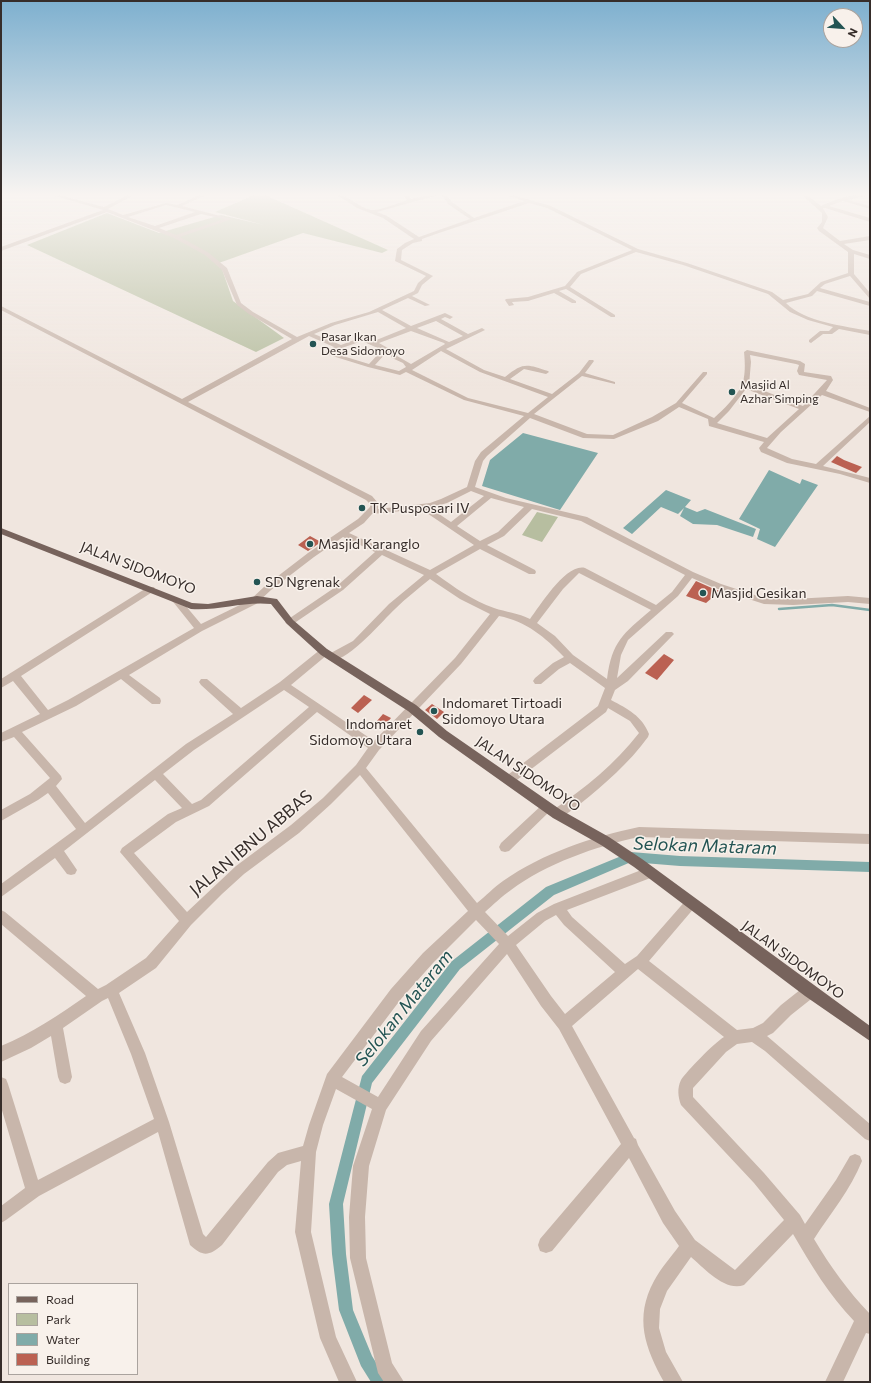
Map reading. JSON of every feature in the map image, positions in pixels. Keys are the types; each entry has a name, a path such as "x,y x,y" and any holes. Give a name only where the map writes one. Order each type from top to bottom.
{"main road":[{"name":"JALAN SIDOMOYO","path":"1,531 191,606 208,607 257,599 274,601 290,622 328,655 412,708 442,734 557,814 605,841 638,863 649,873 870,1034"}],"street":[{"path":"214,260 220,263 227,273 235,296 240,304 251,313 297,339"},
{"path":"182,402 297,339 333,324 357,318 378,310 416,292 420,284 430,276 398,261 398,260"},
{"path":"511,305 508,300 531,300 567,287 579,273 612,260"},
{"path":"669,260 774,294 791,310 803,316 870,333"},
{"path":"851,260 851,274 870,297"},
{"path":"782,302 810,295 824,282 851,274"},
{"path":"567,287 613,316"},
{"path":"816,289 870,304"},
{"path":"555,291 574,302"},
{"path":"408,296 427,305"},
{"path":"1,308 369,498 374,503 374,508 344,534 311,555 268,588 257,599 199,630 72,703 1,738"},
{"path":"378,310 410,328 449,344"},
{"path":"374,343 445,315 450,317"},
{"path":"437,319 468,336"},
{"path":"811,341 822,332 830,333 838,326"},
{"path":"339,346 328,353 397,373 409,368 449,344 482,330"},
{"path":"308,334 339,346 344,346 362,339 374,343 393,353 394,357 405,362 409,368 466,399 529,415 582,436 611,438 655,418 678,404 704,373"},
{"path":"442,349 476,368 505,380 552,396"},
{"path":"370,366 386,350"},
{"path":"712,424 728,410 745,386 748,362 747,353 749,352 798,362 802,364 800,371 801,374 829,377 830,380 822,392 791,420 779,428 763,448 766,452 785,459 818,466 870,481"},
{"path":"370,512 423,506 444,501 471,488 481,457 529,415 581,374 591,361"},
{"path":"505,380 520,367 529,367 546,372"},
{"path":"581,374 612,383"},
{"path":"745,386 803,408"},
{"path":"822,392 870,410"},
{"path":"678,404 711,418 712,424"},
{"path":"818,466 870,418"},
{"path":"712,424 768,440"},
{"path":"471,488 489,496 530,507 571,515 597,525 690,574 718,586 764,601 787,602 848,599 870,601"},
{"path":"451,526 489,496"},
{"path":"423,506 480,545 532,572"},
{"path":"1,891 84,830 190,747 328,655 356,643 392,606 430,574 501,534 530,507"},
{"path":"344,534 430,574 468,600 496,613 514,616 532,623 555,641 570,658 611,687"},
{"path":"290,622 340,588 381,551"},
{"path":"532,623 566,581 575,571 579,570 582,570 621,589 658,610"},
{"path":"509,780 596,714 606,702 611,687 614,657 624,638 675,594 690,574"},
{"path":"1,684 16,676 151,589"},
{"path":"177,601 194,621 199,630"},
{"name":"JALAN IBNU ABBAS","path":"1,1055 4,1052 26,1043 56,1025 97,996 112,990 151,963 187,921 240,870 295,829 327,801 360,768 375,747 458,661 496,613"},
{"path":"611,687 625,678 669,634"},
{"path":"538,681 556,666 570,658"},
{"path":"121,674 156,701"},
{"path":"16,676 46,715"},
{"path":"204,682 240,714"},
{"path":"284,685 375,747"},
{"path":"557,814 578,799 606,775 644,734 642,727 636,719 606,702"},
{"path":"187,921 126,852 172,818 205,802 316,707"},
{"path":"1,816 34,797 57,779 15,731"},
{"path":"360,768 480,914 503,939 546,1001 564,1024 669,1217 689,1246 729,1277 738,1279 794,1221"},
{"path":"156,774 190,809"},
{"path":"49,786 84,830"},
{"path":"505,847 547,807"},
{"path":"348,1382 328,1338 303,1232 309,1152 316,1125 336,1081 401,988 428,958 480,914 507,885 538,867 566,854 605,841 639,832 870,839"},
{"path":"56,850 71,870"},
{"path":"395,1382 384,1367 358,1258 357,1217 361,1166 374,1102 503,939 558,908 649,873"},
{"path":"640,962 691,903"},
{"path":"558,908 568,921 625,973"},
{"path":"1,916 97,996"},
{"path":"564,1024 625,973 634,962 640,962 735,1036 754,1036 768,1028 786,1010 810,991"},
{"path":"112,990 138,1053 162,1122 196,1239 203,1246 208,1245 216,1239 273,1168 283,1158 309,1152"},
{"path":"56,1025 64,1077"},
{"path":"735,1036 721,1047 687,1084 685,1092 686,1100 759,1178 794,1221 823,1270 846,1301 867,1323 834,1382"},
{"path":"754,1036 770,1046 870,1134"},
{"path":"336,1081 374,1102"},
{"path":"1,1084 34,1191"},
{"path":"1,1215 34,1191 162,1122"},
{"path":"546,1245 630,1144"},
{"path":"805,1238 841,1185 855,1161"},
{"path":"674,1382 658,1355 651,1328 652,1309 660,1286 689,1246"}],"green space":[{"path":"58,260 229,260 216,264 222,269 233,301 284,338 256,352"},
{"path":"537,512 558,517 542,542 522,535"}],"water":[{"path":"523,433 598,453 560,510 482,486 490,460"},
{"path":"769,470 800,484 802,479 818,485 775,547 757,539 760,529 739,519"},
{"path":"666,490 691,500 685,507 697,512 705,509 756,529 753,537 717,525 693,524 680,516 684,508 678,514 661,507 632,534 623,528"}],"building":[{"path":"837,456 862,467 856,473 831,462"},
{"name":"Masjid Karanglo","path":"310,536 321,542 308,551 298,545"},
{"name":"Masjid Gesikan","path":"696,581 720,591 706,603 686,596"},
{"path":"664,654 674,660 657,680 645,673"},
{"path":"364,695 372,700 358,713 351,708"},
{"name":"Indomaret Tirtoadi Sidomoyo Utara","path":"432,704 444,712 437,719 425,710"},
{"path":"383,714 391,718 385,725 377,721"}],"waterway":[{"path":"779,609 832,605 870,610"},
{"name":"Selokan Mataram","path":"380,1382 366,1361 346,1310 339,1254 336,1204 366,1080 456,965 550,891 631,857 680,861 870,867"}],"place":[{"name":"Pasar Ikan Desa Sidomoyo","path":"313,344"},
{"name":"Masjid Al Azhar Simping","path":"732,392"},
{"name":"TK Pusposari IV","path":"362,508"},
{"name":"Masjid Karanglo","path":"310,544"},
{"name":"SD Ngrenak","path":"257,582"},
{"name":"Masjid Gesikan","path":"703,593"},
{"name":"Indomaret Tirtoadi Sidomoyo Utara","path":"434,711"},
{"name":"Indomaret Sidomoyo Utara","path":"420,732"}]}
